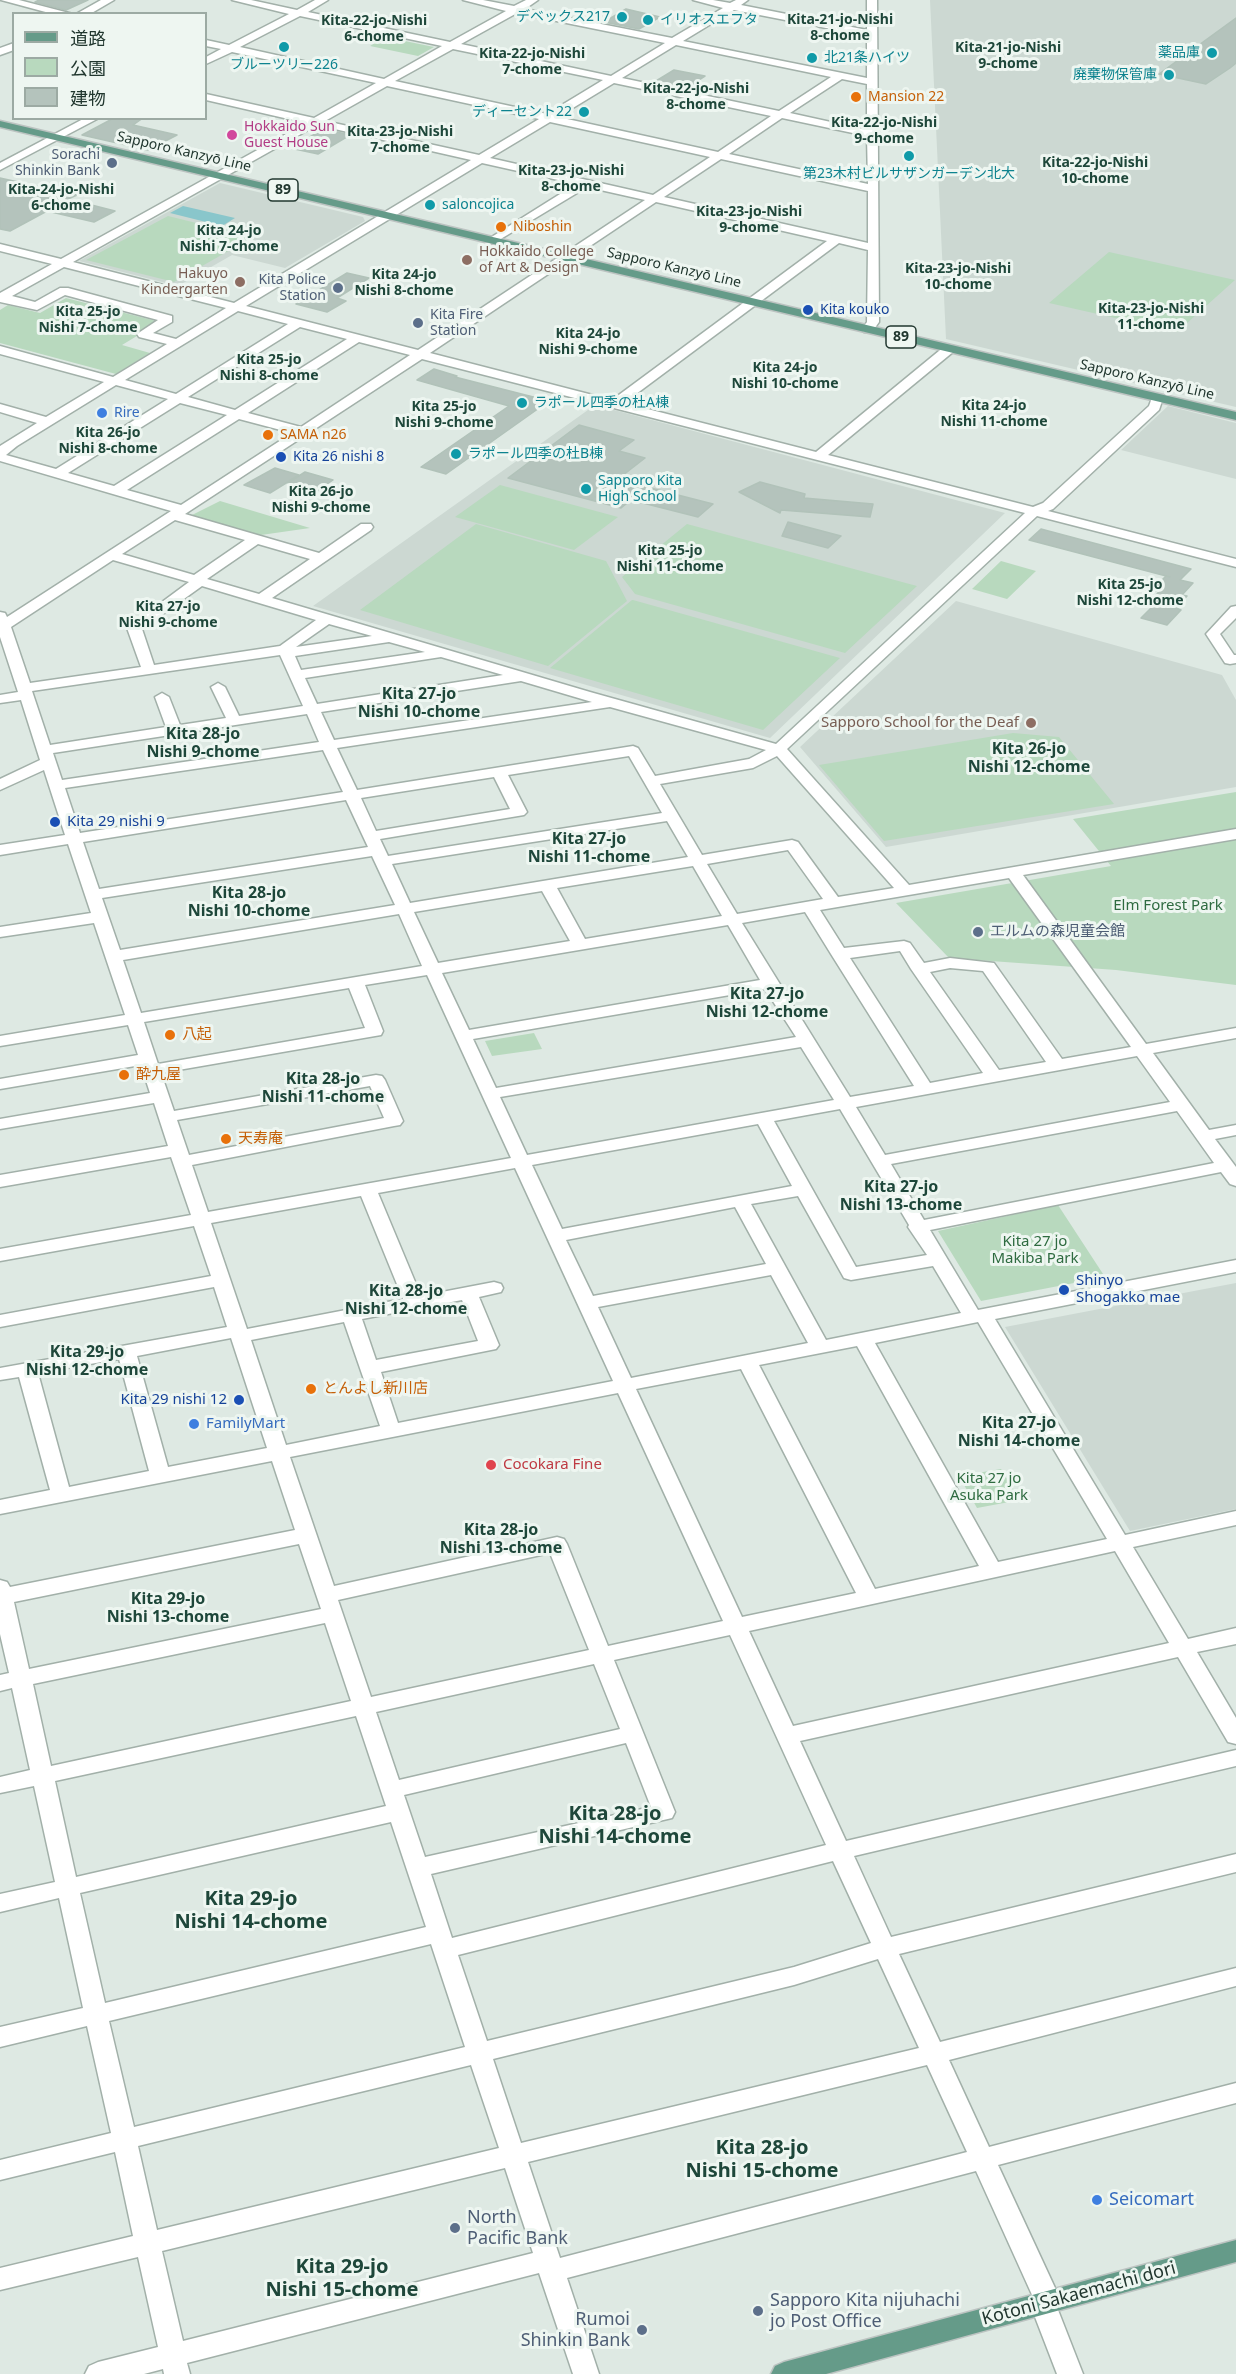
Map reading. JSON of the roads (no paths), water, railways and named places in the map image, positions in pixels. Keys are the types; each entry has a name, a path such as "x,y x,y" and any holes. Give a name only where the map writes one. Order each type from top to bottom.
{"main road":[{"name":"Sapporo Kanzyō Line","path":"0,123 1236,416"},
{"name":"Kotoni Sakaemachi dori","path":"784,2374 1236,2251"}],"street":[{"path":"6,0 59,12"},
{"path":"85,12 109,0"},
{"path":"237,0 872,134"},
{"path":"207,60 323,0"},
{"path":"468,0 872,82"},
{"path":"0,297 533,0"},
{"path":"698,0 872,34"},
{"path":"320,558 0,455 12,442 743,0"},
{"path":"868,329 873,322 874,248 872,0"},
{"path":"207,43 873,189"},
{"path":"586,2374 166,1117 115,956 2,630 111,555 303,432 839,76"},
{"path":"207,97 874,248"},
{"path":"0,167 90,120"},
{"path":"494,240 585,183"},
{"path":"614,404 836,240"},
{"path":"0,247 1236,563"},
{"path":"0,297 37,306 64,291 168,319 143,334 178,343"},
{"path":"57,474 298,323"},
{"path":"116,491 357,338"},
{"path":"819,456 949,348"},
{"path":"0,350 303,432"},
{"path":"651,781 753,763 779,749 1035,511 1048,506 1122,438 1155,406 1157,398"},
{"path":"0,408 48,422"},
{"path":"261,599 366,527"},
{"path":"149,670 134,628 256,539"},
{"path":"111,555 522,677 779,749 906,891"},
{"path":"1236,610 1213,634 1230,660 1236,659"},
{"path":"286,652 326,619"},
{"path":"0,699 25,692 149,670 392,638"},
{"path":"286,652 982,2159 1046,2303 1071,2374"},
{"path":"297,675 443,654"},
{"path":"0,785 46,756 174,729 522,677"},
{"path":"219,687 234,720"},
{"path":"162,697 174,729"},
{"path":"56,785 613,703"},
{"path":"0,850 633,751 917,1227 978,1316 1236,1736"},
{"path":"377,849 519,812 498,772"},
{"path":"93,895 377,849 671,816"},
{"path":"0,1041 1236,834"},
{"path":"115,956 792,845 834,903"},
{"path":"917,1227 1231,1173 1012,872"},
{"path":"547,885 580,945"},
{"path":"810,907 925,1089"},
{"path":"0,932 100,917"},
{"path":"839,954 904,946 994,1076"},
{"path":"919,969 950,963 988,967 1057,1065"},
{"path":"0,1084 375,1031 355,982"},
{"path":"463,1036 770,983"},
{"path":"0,1255 1236,1033"},
{"path":"490,1094 805,1041"},
{"path":"0,1181 180,1156 394,1121 376,1080 166,1117"},
{"path":"0,1124 160,1097"},
{"path":"879,1161 1181,1106"},
{"path":"763,1118 851,1274 937,1259"},
{"path":"1204,1136 1236,1130"},
{"path":"367,1189 414,1302"},
{"path":"555,1236 803,1189"},
{"path":"740,1200 820,1347"},
{"path":"0,1507 1236,1266"},
{"path":"586,1303 777,1268"},
{"path":"0,1321 221,1280"},
{"path":"0,1374 494,1288"},
{"path":"370,1368 489,1345 468,1292"},
{"path":"351,1314 392,1431"},
{"path":"863,1339 993,1572"},
{"path":"126,1351 160,1476"},
{"path":"747,1361 869,1598"},
{"path":"27,1369 61,1495"},
{"path":"0,1785 1236,1518"},
{"path":"175,2364 42,1776 10,1681 1,1594 306,1535"},
{"path":"10,1681 329,1605 557,1544 664,1812 417,1868"},
{"path":"786,1736 1236,1636"},
{"path":"391,1790 631,1734"},
{"path":"0,2037 96,2013 441,1941 1236,1758"},
{"path":"0,1903 398,1812"},
{"path":"0,2170 794,1976 884,1948 1236,1863"},
{"path":"0,2279 933,2054 1236,1977"},
{"path":"98,2374 175,2364 549,2265 982,2159 1236,2093"}],"water":[{"path":"183,206 235,218 222,226 170,213"}],"place":[{"name":"デベックス217","path":"622,17"},
{"name":"イリオスエフタ","path":"648,20"},
{"name":"ブルーツリー226","path":"284,47"},
{"name":"薬品庫","path":"1212,53"},
{"name":"北21条ハイツ","path":"812,58"},
{"name":"廃棄物保管庫","path":"1169,75"},
{"name":"Mansion 22","path":"856,97"},
{"name":"ディーセント22","path":"584,112"},
{"name":"Hokkaido Sun Guest House","path":"232,135"},
{"name":"第23木村ビルサザンガーデン北大","path":"909,156"},
{"name":"Sorachi Shinkin Bank","path":"112,163"},
{"name":"saloncojica","path":"430,205"},
{"name":"Niboshin","path":"501,227"},
{"name":"Hokkaido College of Art & Design","path":"467,260"},
{"name":"Hakuyo Kindergarten","path":"240,282"},
{"name":"Kita Police Station","path":"338,288"},
{"name":"Kita kouko","path":"808,310"},
{"name":"Kita Fire Station","path":"418,323"},
{"name":"ラポール四季の杜A棟","path":"522,403"},
{"name":"Rire","path":"102,413"},
{"name":"SAMA n26","path":"268,435"},
{"name":"ラポール四季の杜B棟","path":"456,454"},
{"name":"Kita 26 nishi 8","path":"281,457"},
{"name":"Sapporo Kita High School","path":"586,489"},
{"name":"Sapporo School for the Deaf","path":"1031,723"},
{"name":"Kita 29 nishi 9","path":"55,822"},
{"name":"エルムの森児童会館","path":"978,932"},
{"name":"八起","path":"170,1035"},
{"name":"酔九屋","path":"124,1075"},
{"name":"天寿庵","path":"226,1139"},
{"name":"Shinyo Shogakko mae","path":"1064,1290"},
{"name":"とんよし新川店","path":"311,1389"},
{"name":"Kita 29 nishi 12","path":"239,1400"},
{"name":"FamilyMart","path":"194,1424"},
{"name":"Cocokara Fine","path":"491,1465"},
{"name":"Seicomart","path":"1097,2200"},
{"name":"North Pacific Bank","path":"455,2228"},
{"name":"Sapporo Kita nijuhachi jo Post Office","path":"758,2311"},
{"name":"Rumoi Shinkin Bank","path":"642,2330"}],"district":[{"name":"Kita-21-jo-Nishi 8-chome","path":"840,28"},
{"name":"Kita-22-jo-Nishi 6-chome","path":"374,30"},
{"name":"Kita-21-jo-Nishi 9-chome","path":"1008,56"},
{"name":"Kita-22-jo-Nishi 7-chome","path":"532,62"},
{"name":"Kita-22-jo-Nishi 8-chome","path":"696,98"},
{"name":"Kita-22-jo-Nishi 9-chome","path":"884,132"},
{"name":"Kita-23-jo-Nishi 7-chome","path":"400,140"},
{"name":"Kita-22-jo-Nishi 10-chome","path":"1095,172"},
{"name":"Kita-23-jo-Nishi 8-chome","path":"571,180"},
{"name":"Kita-24-jo-Nishi 6-chome","path":"61,198"},
{"name":"Kita-23-jo-Nishi 9-chome","path":"749,220"},
{"name":"Kita 24-jo Nishi 7-chome","path":"229,240"},
{"name":"Kita-23-jo-Nishi 10-chome","path":"958,278"},
{"name":"Kita 24-jo Nishi 8-chome","path":"404,284"},
{"name":"Kita-23-jo-Nishi 11-chome","path":"1151,318"},
{"name":"Kita 25-jo Nishi 7-chome","path":"88,320"},
{"name":"Kita 24-jo Nishi 9-chome","path":"588,342"},
{"name":"Kita 25-jo Nishi 8-chome","path":"269,368"},
{"name":"Kita 24-jo Nishi 10-chome","path":"785,376"},
{"name":"Kita 24-jo Nishi 11-chome","path":"994,414"},
{"name":"Kita 25-jo Nishi 9-chome","path":"444,415"},
{"name":"Kita 26-jo Nishi 8-chome","path":"108,442"},
{"name":"Kita 26-jo Nishi 9-chome","path":"321,500"},
{"name":"Kita 25-jo Nishi 11-chome","path":"670,560"},
{"name":"Kita 25-jo Nishi 12-chome","path":"1130,594"},
{"name":"Kita 27-jo Nishi 9-chome","path":"168,616"},
{"name":"Kita 27-jo Nishi 10-chome","path":"419,703"},
{"name":"Kita 28-jo Nishi 9-chome","path":"203,743"},
{"name":"Kita 26-jo Nishi 12-chome","path":"1029,758"},
{"name":"Kita 27-jo Nishi 11-chome","path":"589,848"},
{"name":"Kita 28-jo Nishi 10-chome","path":"249,902"},
{"name":"Kita 27-jo Nishi 12-chome","path":"767,1003"},
{"name":"Kita 28-jo Nishi 11-chome","path":"323,1088"},
{"name":"Kita 27-jo Nishi 13-chome","path":"901,1196"},
{"name":"Kita 28-jo Nishi 12-chome","path":"406,1300"},
{"name":"Kita 29-jo Nishi 12-chome","path":"87,1361"},
{"name":"Kita 27-jo Nishi 14-chome","path":"1019,1432"},
{"name":"Kita 28-jo Nishi 13-chome","path":"501,1539"},
{"name":"Kita 29-jo Nishi 13-chome","path":"168,1608"},
{"name":"Kita 28-jo Nishi 14-chome","path":"615,1826"},
{"name":"Kita 29-jo Nishi 14-chome","path":"251,1910"},
{"name":"Kita 28-jo Nishi 15-chome","path":"762,2160"},
{"name":"Kita 29-jo Nishi 15-chome","path":"342,2278"}],"park label":[{"name":"Elm Forest Park","path":"1168,906"},
{"name":"Kita 27 jo Makiba Park","path":"1035,1250"},
{"name":"Kita 27 jo Asuka Park","path":"989,1488"}]}
